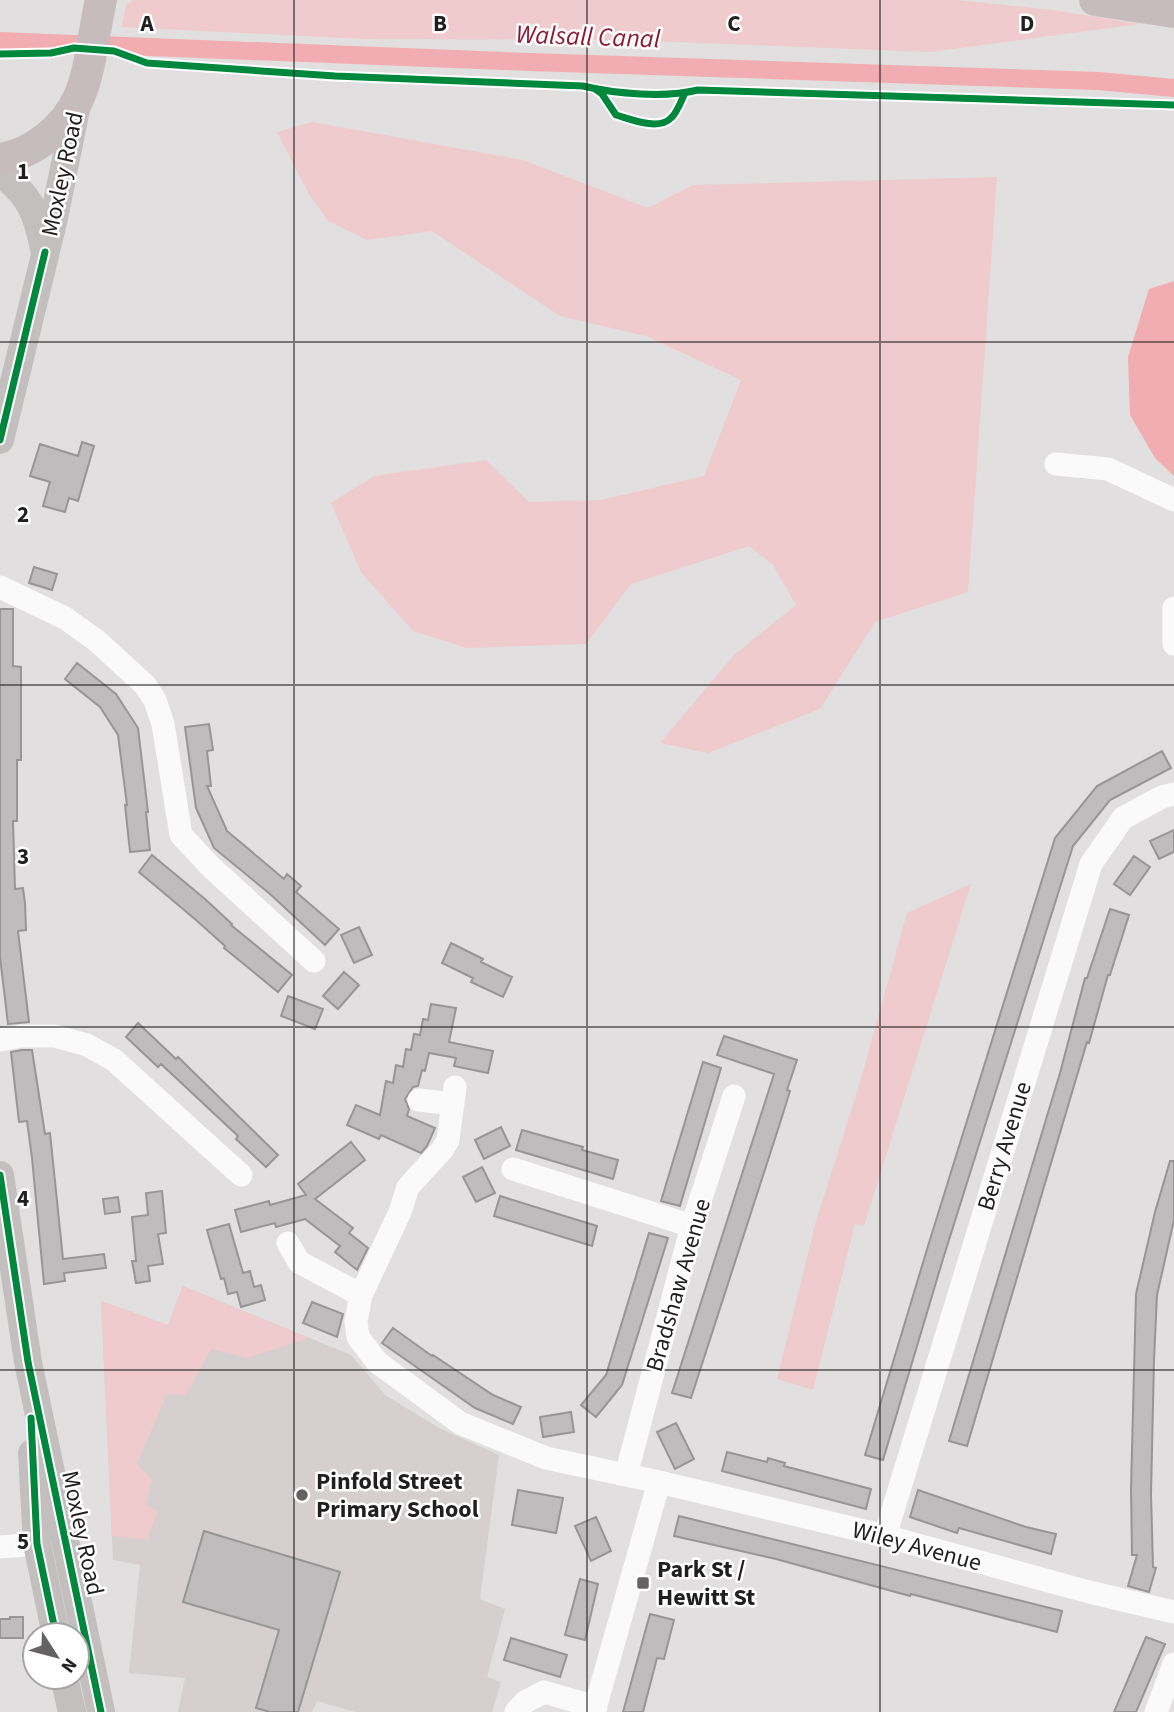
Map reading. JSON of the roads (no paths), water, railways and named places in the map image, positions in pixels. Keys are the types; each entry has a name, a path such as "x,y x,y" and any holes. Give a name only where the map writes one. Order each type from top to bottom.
{"highway":[{"path":"1095,0 1174,12"},
{"path":"0,159 26,151 47,138 62,122 82,84 98,9"}],"main road":[{"name":"Moxley Road","path":"0,440 82,84"},
{"name":"Moxley Road","path":"0,173 22,191 30,203 40,228 45,252"},
{"name":"Moxley Road","path":"0,1175 28,1362 101,1712"},
{"name":"Moxley Road","path":"28,1362 37,1544 53,1621"},
{"path":"67,1691 72,1712"}],"street":[{"path":"1056,464 1108,469 1174,500"},
{"path":"0,587 65,618 97,640 145,685 155,700 163,724 181,835 211,867 314,961"},
{"path":"1174,608 1174,644"},
{"name":"Berry Avenue","path":"885,1536 1091,864 1124,818 1174,793"},
{"path":"0,1040 21,1036 55,1036 87,1045 114,1060 241,1175"},
{"name":"Wiley Avenue","path":"419,1100 454,1096 448,1140 408,1187 361,1295 356,1321 358,1337 377,1363 460,1423 546,1458 885,1536 1089,1592 1174,1612"},
{"name":"Bradshaw Avenue","path":"626,1475 692,1226 734,1096"},
{"path":"513,1169 692,1226"},
{"path":"289,1243 299,1262 361,1295"},
{"path":"516,1712 525,1702 544,1692 595,1709 659,1482"},
{"path":"0,1548 37,1544"},
{"path":"1156,1712 1174,1664"}],"waterway":[{"name":"Walsall Canal","path":"0,41 1098,81 1174,88"}],"place":[{"name":"Pinfold Street Primary School","path":"302,1495"},
{"name":"Park St / Hewitt St","path":"643,1583"}]}
